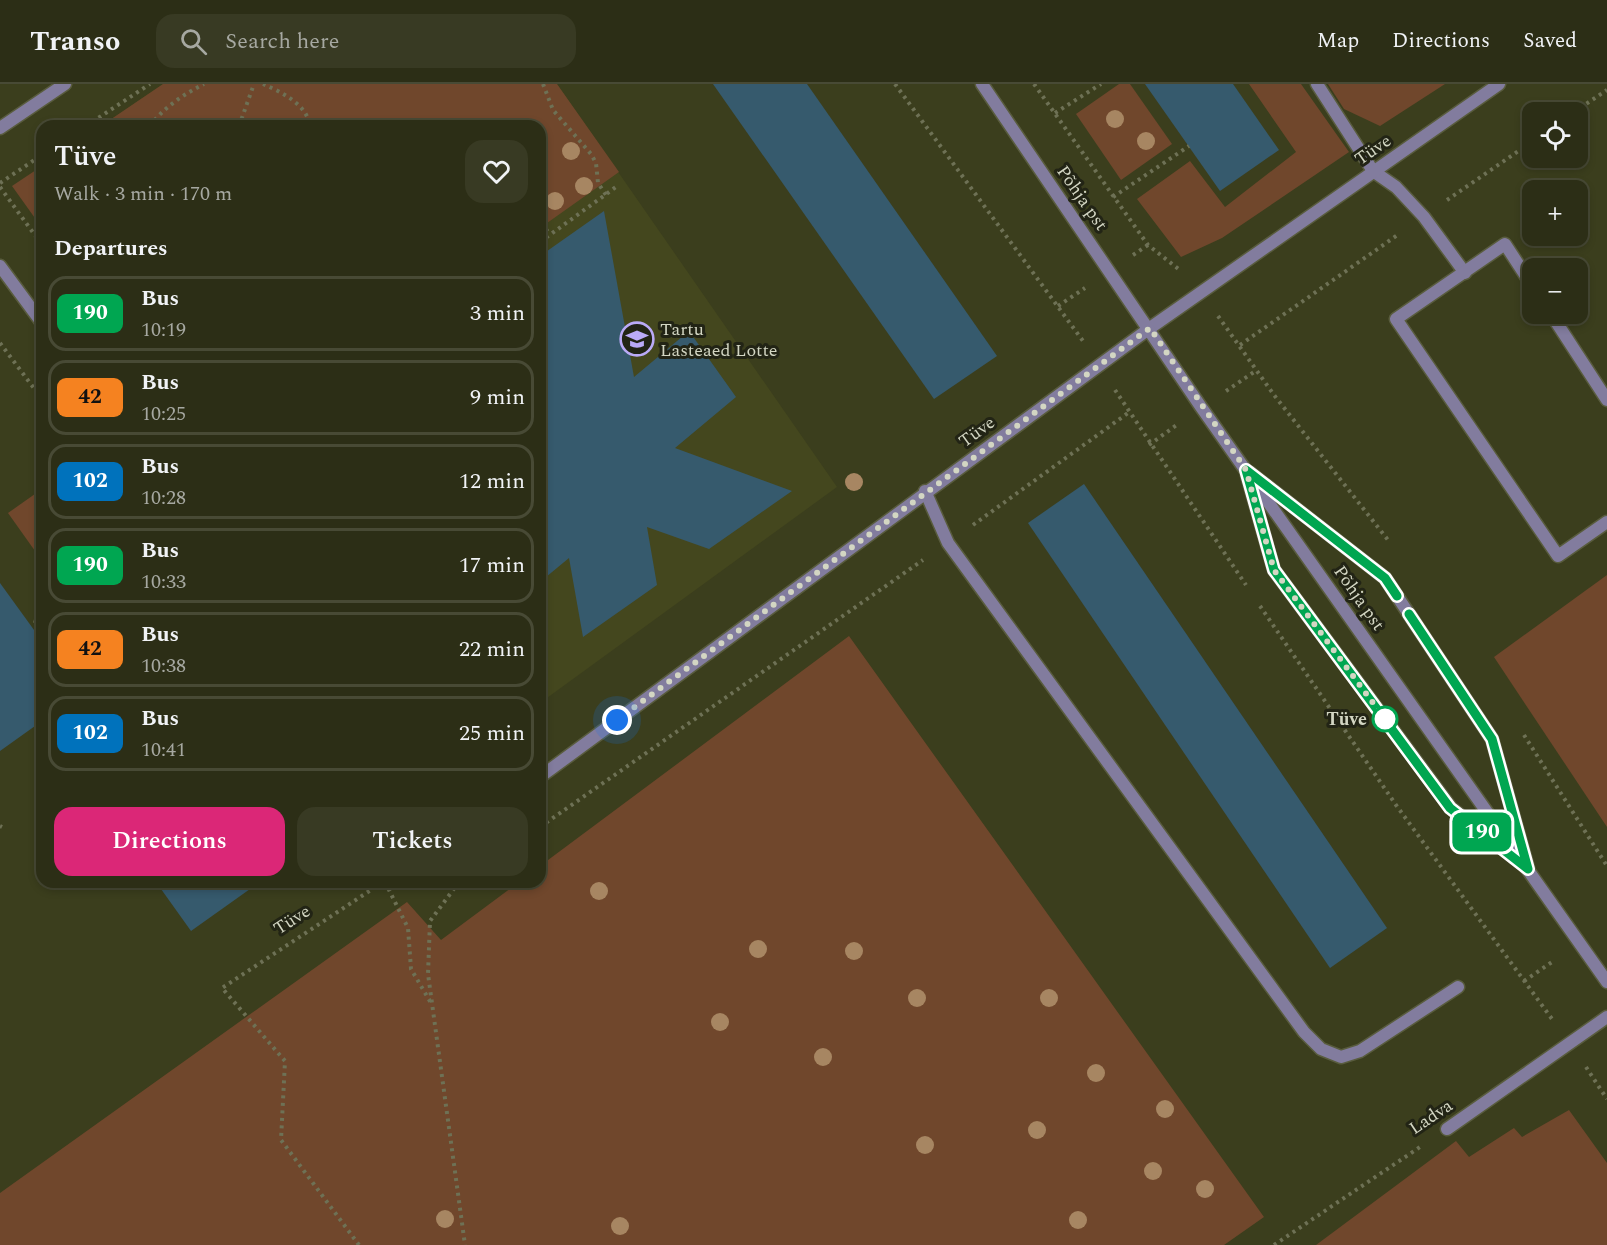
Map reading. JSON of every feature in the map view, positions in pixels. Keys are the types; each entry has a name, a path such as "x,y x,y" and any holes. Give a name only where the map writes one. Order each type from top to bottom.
{"street":[{"path":"0,128 65,84"},
{"name":"Põhja pst","path":"982,84 1246,470 1607,982"},
{"path":"1317,84 1373,171 1396,187 1424,217 1465,273"},
{"name":"Tüve","path":"546,773 925,491 1150,328 1499,84"},
{"path":"1522,270 1505,244 1396,319 1558,556 1607,522"},
{"path":"0,266 36,315"},
{"path":"1558,324 1607,400"},
{"path":"1246,470 1385,578 1492,739 1528,869"},
{"path":"1246,470 1274,570 1450,808 1528,869"},
{"path":"925,491 948,543 1304,1032 1321,1050 1341,1057 1360,1051 1458,987"},
{"name":"Ladva","path":"1447,1129 1607,1017"}],"path":[{"path":"95,120 150,84"},
{"path":"154,120 188,92 204,84"},
{"path":"241,120 254,84"},
{"path":"263,84 297,104 309,120"},
{"path":"543,84 553,110 591,154 596,163 598,183 606,195"},
{"path":"896,84 1101,365 1128,413 1250,591"},
{"path":"1034,84 1148,245 1180,271"},
{"path":"1055,113 1101,84"},
{"path":"1588,103 1607,90"},
{"path":"1113,197 1188,146"},
{"path":"1240,345 1522,149"},
{"path":"36,159 0,185 36,236"},
{"path":"546,238 616,187"},
{"path":"546,229 550,235"},
{"path":"0,343 36,391"},
{"path":"546,823 948,543 1128,413"},
{"path":"1256,601 1396,806 1570,1043 1607,1099"},
{"name":"Tüve","path":"359,1245 281,1140 285,1061 222,988 375,888"},
{"path":"387,888 408,928 411,969 433,1006"},
{"path":"455,888 430,921 428,974 465,1245"},
{"name":"Ladva","path":"1274,1245 1447,1129"}],"shaded area":[{"name":"Tartu Lasteaed Lotte","path":"163,84 557,84 837,487 546,699 546,120 110,120"},
{"path":"163,84 557,84 619,172 546,224 546,120 110,120"},
{"path":"1119,84 1130,84 1172,144 1121,180 1076,114"},
{"path":"1249,84 1301,84 1349,152 1222,238 1181,257 1137,199 1190,161 1225,207 1296,152"},
{"path":"1328,84 1445,84 1380,126 1344,109"},
{"path":"36,170 36,220 12,186"},
{"path":"36,493 36,552 8,513"},
{"path":"1607,575 1607,827 1494,657"},
{"path":"849,636 1264,1217 1224,1245 0,1245 0,1193 407,902 441,940 511,888 546,888 546,862"},
{"path":"1569,1110 1607,1163 1607,1245 1316,1245 1456,1141 1469,1157 1514,1128 1522,1137"}],"building":[{"path":"713,84 807,84 997,356 934,399"},
{"path":"1145,84 1233,84 1279,150 1220,191"},
{"name":"Tartu Lasteaed Lotte","path":"604,211 634,377 689,331 736,397 675,448 792,491 709,549 647,527 657,585 583,637 569,558 546,577 546,252"},
{"path":"1084,484 1387,928 1330,968 1028,523"},
{"path":"0,583 36,633 36,725 0,751"},
{"path":"160,888 252,888 191,931"}],"bus line":[{"name":"190","path":"1397,596 1385,578 1246,470 1274,570 1450,808 1528,869 1492,739 1409,614"}],"place":[{"name":"Tartu Lasteaed Lotte","path":"637,339"},
{"name":"Tüve","path":"1385,719"}],"route":[{"path":"617,720 925,491 1150,328 1201,407 1246,470 1274,570 1385,719"}]}
